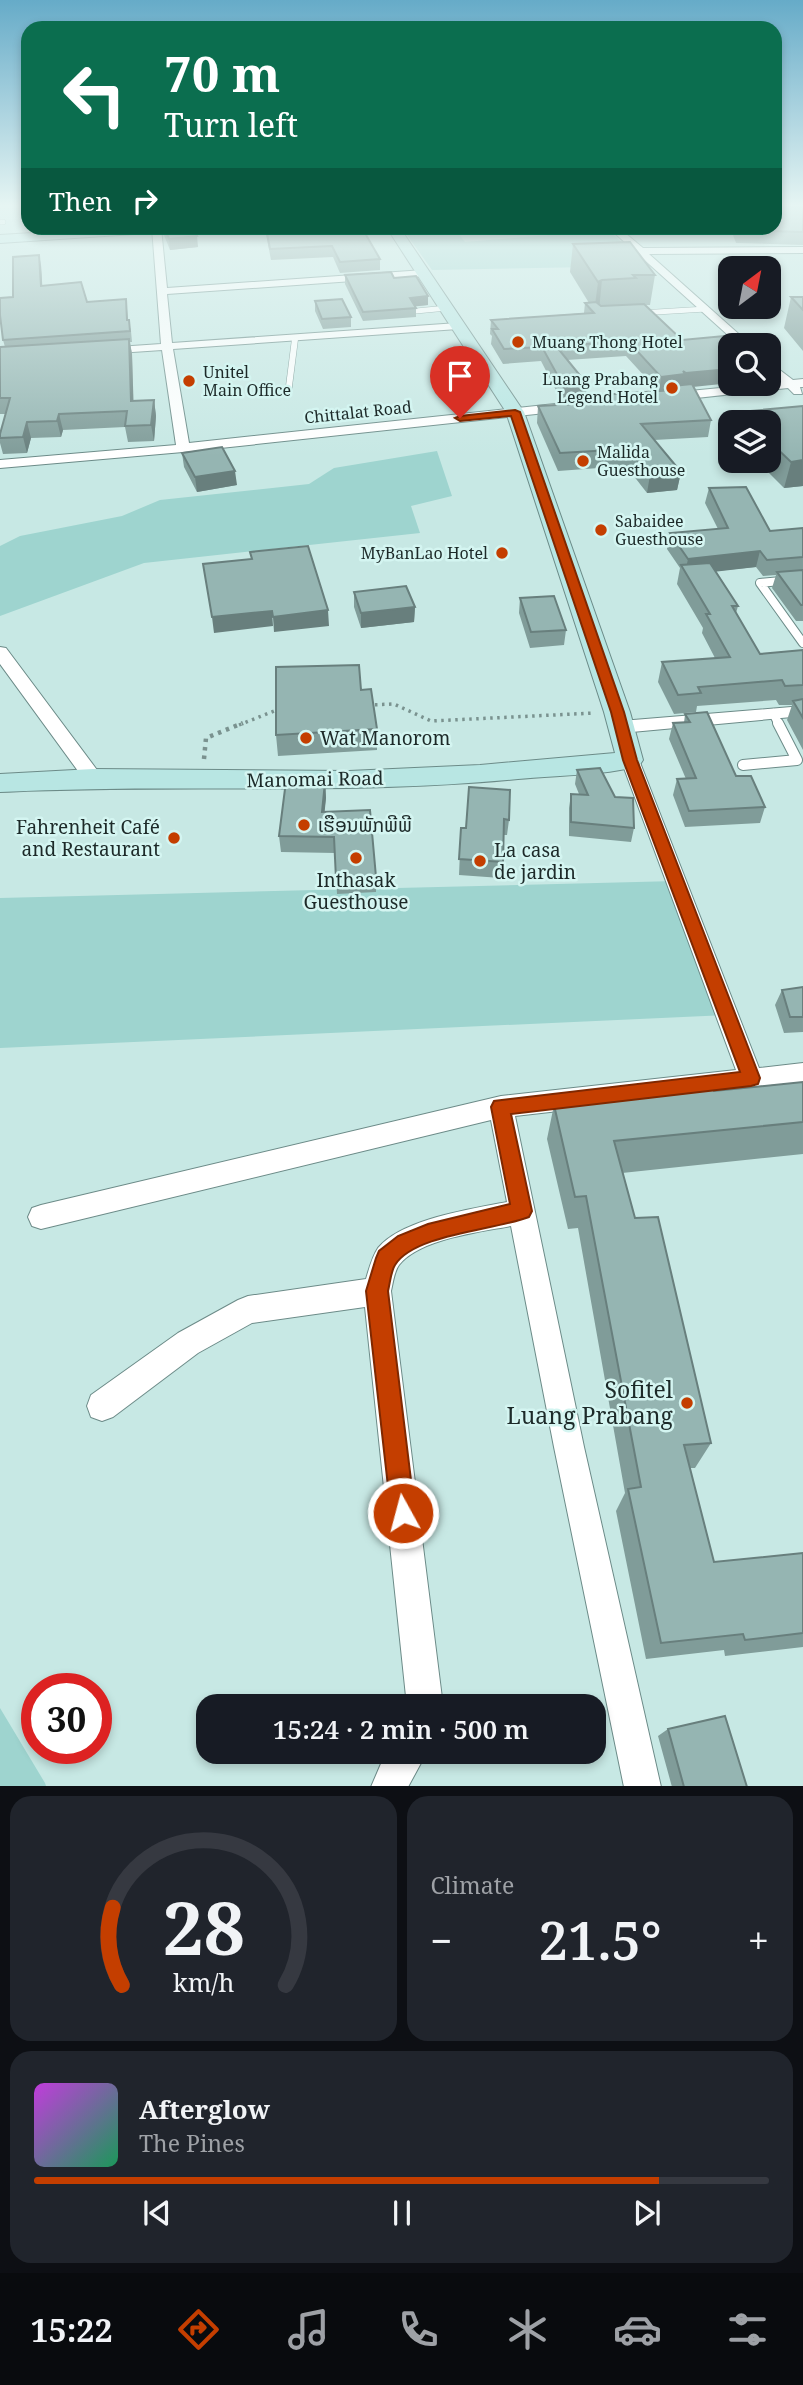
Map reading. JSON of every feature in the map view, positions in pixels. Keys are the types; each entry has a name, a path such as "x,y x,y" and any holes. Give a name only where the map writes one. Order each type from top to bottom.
{"street":[{"path":"183,448 167,347 162,291 201,288"},
{"path":"434,288 515,412 619,720 630,760 751,1078"},
{"path":"684,288 733,333"},
{"path":"83,352 458,327"},
{"path":"781,373 797,384 803,395"},
{"path":"653,398 797,384"},
{"name":"Chittalat Road","path":"0,464 183,448 584,405"},
{"path":"0,652 93,778"},
{"path":"619,720 803,711"},
{"name":"Manomai Road","path":"0,783 93,778 349,780 480,774 630,760"},
{"path":"41,1217 500,1107 803,1073"},
{"path":"500,1107 569,1447 643,1786"},
{"path":"424,1694 377,1291 387,1258 405,1243 435,1230 522,1211"},
{"path":"102,1406 188,1343 248,1310 377,1291"},
{"path":"389,1786 400,1764"}],"lane":[{"path":"416,311 447,308"},
{"path":"626,314 706,309"},
{"path":"288,394 295,339"},
{"path":"803,579 760,583 803,643"},
{"path":"743,765 797,760 773,713"}],"path":[{"path":"355,706 394,704 430,721 619,720"},
{"path":"201,780 206,738 276,710 289,709"}],"shaded area":[{"path":"437,451 452,496 411,506 420,533 144,563 0,616 0,546 20,536 122,516 160,500 309,484 334,468"},
{"path":"676,881 727,1015 0,1048 0,898"},
{"path":"0,1708 21,1743 21,1764 34,1764 46,1786 0,1786"}],"building":[{"path":"13,288 83,288 87,302 126,299 130,331 3,340 0,298 13,297"},
{"path":"351,288 423,288 428,296 410,298 416,308 363,312"},
{"path":"791,297 803,297 803,310"},
{"path":"342,299 351,317 322,319 315,301"},
{"path":"596,302 601,306 644,304 682,340 718,337 718,370 683,371 685,374 661,377 628,341 556,346 587,384 564,387 542,347 504,349 492,329 498,329 491,320 594,313 585,303"},
{"path":"129,339 131,401 154,400 151,425 125,426 127,411 59,414 57,421 27,422 23,437 0,438 10,398 0,398 0,347"},
{"path":"692,384 711,420 641,424 681,472 650,475 629,449 560,453 538,406 575,404 570,397 676,390 672,386"},
{"path":"803,406 803,460 791,462 781,452 781,410 760,410"},
{"path":"222,447 235,471 195,477 182,453"},
{"path":"746,487 770,531 803,528 803,557 767,560 760,551 688,559 670,533 728,528 709,488"},
{"path":"308,546 328,610 273,617 272,611 212,617 203,564 252,559 250,552"},
{"path":"710,563 738,606 732,606 760,654 803,650 803,685 785,686 782,680 698,687 701,693 678,695 662,662 730,657 706,614 710,614 681,565"},
{"path":"803,570 803,605 801,605 777,572"},
{"path":"406,586 415,607 361,613 354,592"},
{"path":"554,596 566,630 531,632 520,598"},
{"path":"359,665 361,690 371,689 377,729 276,735 276,667"},
{"path":"803,699 803,718 793,701"},
{"path":"707,712 736,776 751,776 765,807 689,811 677,779 696,778 673,723 690,722 685,714"},
{"path":"600,768 615,797 633,798 634,828 571,822 571,794 588,795 577,770"},
{"path":"286,781 325,782 322,812 370,810 376,877 336,879 334,837 279,836"},
{"path":"469,787 510,790 509,820 504,819 503,862 459,859 461,828 466,828"},
{"path":"803,987 803,1017 790,1017 782,990"},
{"path":"803,1082 803,1122 614,1141 635,1218 658,1217 711,1443 684,1445 714,1562 803,1553 803,1633 745,1640 743,1634 661,1643 628,1489 641,1487 586,1196 575,1197 554,1105 712,1087 714,1091"},
{"path":"725,1716 747,1786 684,1786 668,1729"}],"place":[{"name":"Muang Thong Hotel","path":"518,342"},
{"name":"Unitel Main Office","path":"189,381"},
{"name":"Luang Prabang Legend Hotel","path":"672,388"},
{"name":"Malida Guesthouse","path":"583,461"},
{"name":"Sabaidee Guesthouse","path":"601,530"},
{"name":"MyBanLao Hotel","path":"502,553"},
{"name":"Wat Manorom","path":"306,738"},
{"name":"ເຮືອນພັກພີພີ","path":"304,825"},
{"name":"Fahrenheit Café and Restaurant","path":"174,838"},
{"name":"Inthasak Guesthouse","path":"356,858"},
{"name":"La casa de jardin","path":"480,861"},
{"name":"Sofitel Luang Prabang","path":"687,1403"}],"route":[{"path":"403,1513 377,1291 387,1258 405,1243 435,1230 522,1211 500,1107 751,1078 630,760 617,712 515,412 460,418"}]}
